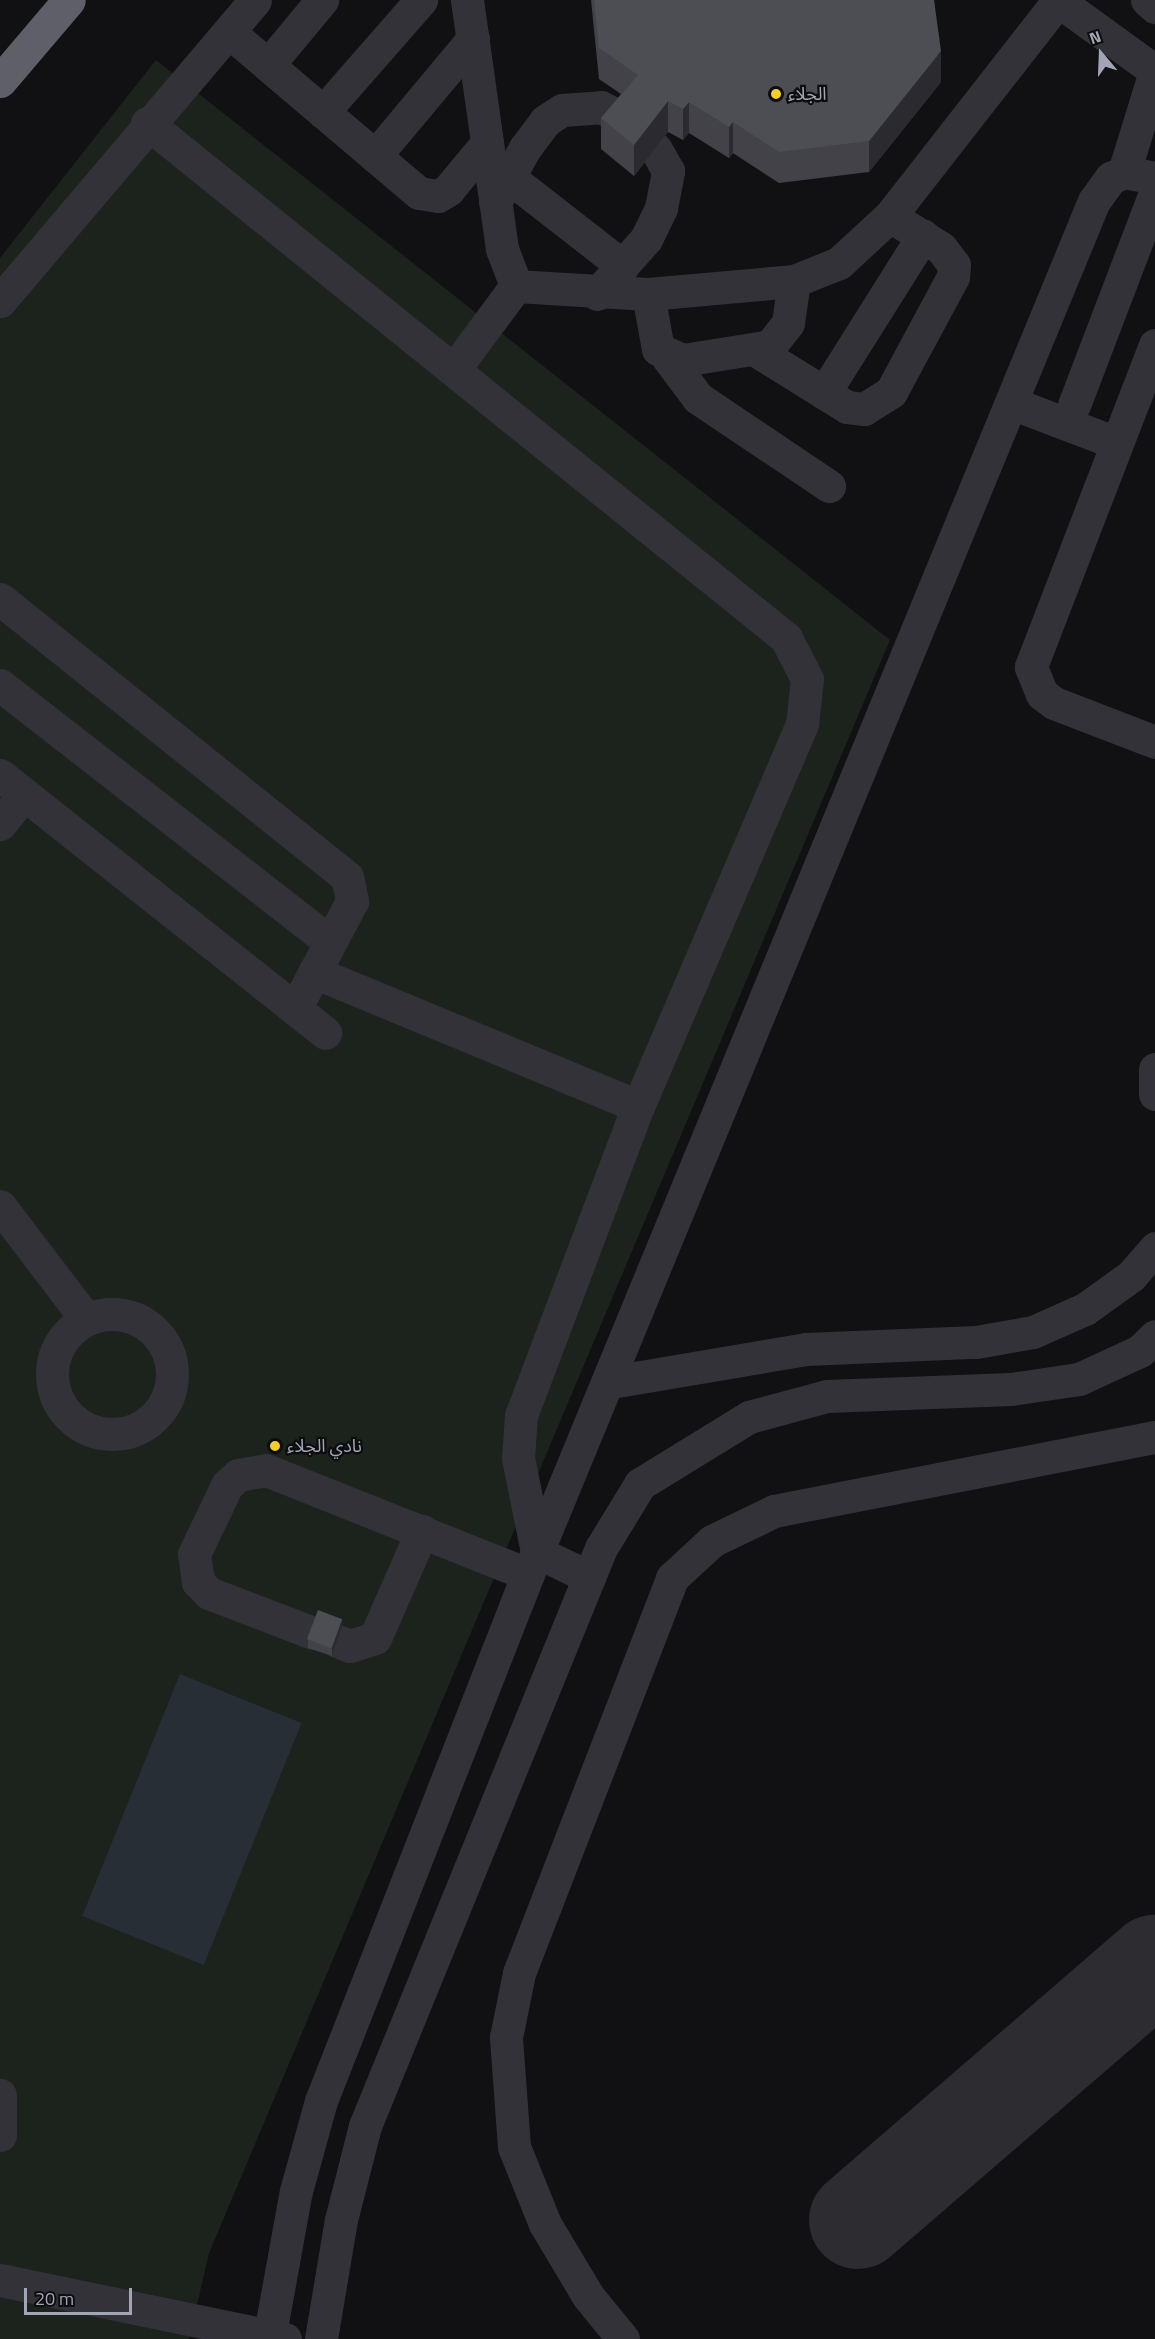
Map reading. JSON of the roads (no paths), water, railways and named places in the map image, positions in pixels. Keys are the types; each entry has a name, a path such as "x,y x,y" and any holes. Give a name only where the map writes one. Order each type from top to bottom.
{"highway":[{"path":"0,81 69,0"}],"lane":[{"path":"0,301 147,123 255,0"},
{"path":"268,65 322,0"},
{"path":"323,112 421,0"},
{"path":"468,0 487,142 501,188 502,249 516,286"},
{"path":"0,2280 274,2338 296,2191 321,2101 533,1563 611,1382 1014,404 1094,201 1111,178 1139,175 1155,71 1058,0 890,216 839,263 794,281 648,294 597,294 516,286"},
{"path":"1147,0 1155,7"},
{"path":"229,32 419,193 438,196 487,142"},
{"path":"375,156 473,39"},
{"path":"501,188 545,121 562,110 601,107 625,120"},
{"path":"147,123 455,368 786,638 807,679 802,724 638,1106 520,1415 518,1458 533,1563"},
{"path":"597,294 646,239 668,190 668,171 656,149"},
{"path":"501,188 622,266"},
{"path":"1074,405 1155,192"},
{"path":"757,351 847,407 864,409 891,392 954,277 950,256 890,216"},
{"path":"824,393 923,236"},
{"path":"668,358 757,351 781,336 788,323 794,281"},
{"path":"455,368 516,286"},
{"path":"648,294 653,334 698,398 829,486"},
{"path":"1155,345 1031,667 1042,694 1054,703 1155,742"},
{"path":"1014,404 1116,443"},
{"path":"0,599 338,865 348,877 352,901 295,1009"},
{"path":"0,685 330,942"},
{"path":"0,825 12,784 325,1033"},
{"path":"314,972 638,1106"},
{"path":"1155,1069 1155,1094"},
{"path":"0,1206 86,1319"},
{"path":"611,1382 806,1349 976,1342 1033,1332 1085,1309 1131,1276 1155,1248"},
{"path":"321,2339 341,2220 365,2126 589,1577 640,1484 750,1417 827,1396 1011,1389 1079,1379 1140,1351 1155,1336"},
{"path":"623,2339 588,2296 544,2224 514,2147 506,2037 519,1973 672,1578 712,1541 774,1510 1155,1437"},
{"path":"422,1531 375,1638 350,1646 209,1593 198,1582 194,1554 227,1485 252,1470 266,1470 422,1531 589,1577"},
{"path":"0,2095 0,2134"}],"place":[{"name":"الجلاء","path":"776,94"},
{"name":"نادي الجلاء","path":"275,1446"}]}
